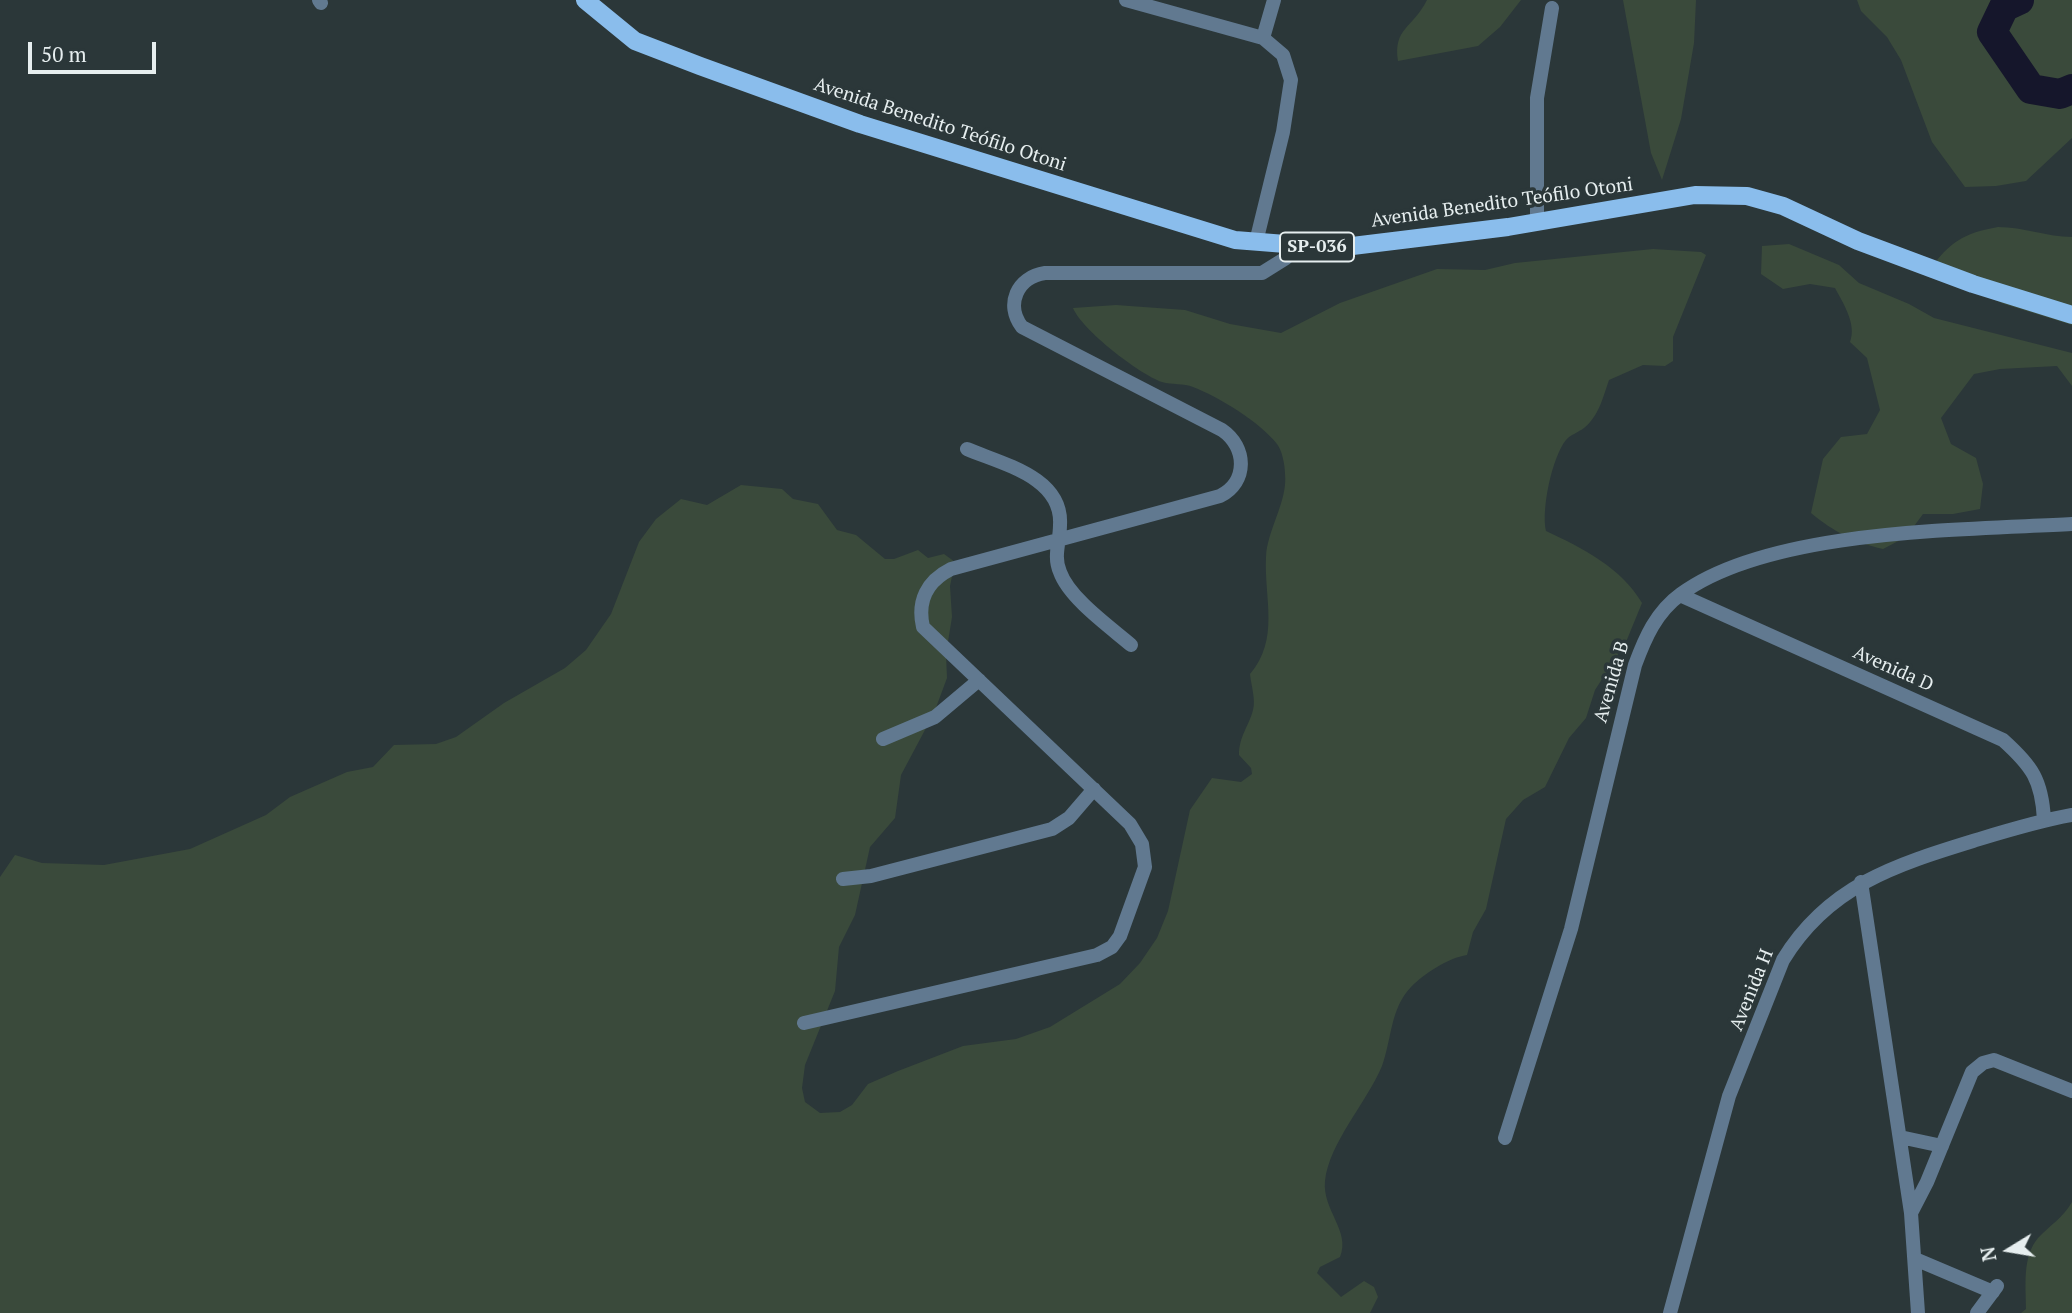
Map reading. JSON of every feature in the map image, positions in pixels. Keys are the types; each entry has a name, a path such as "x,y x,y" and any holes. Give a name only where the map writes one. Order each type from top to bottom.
{"main road":[{"name":"Avenida Benedito Teófilo Otoni","path":"585,0 635,41 700,66 860,124 1235,240 1336,248 1537,222 1695,195 1748,197 1783,206 1858,240 1972,284 2072,314"}],"street":[{"path":"1263,38 1274,0"},
{"path":"1134,1 1263,38 1283,55 1291,80 1283,132 1256,243"},
{"path":"1537,222 1537,98 1552,8"},
{"path":"804,1023 1097,955 1112,947 1120,936 1145,867 1144,855 1130,824 923,627 921,606 928,587 951,569 1220,496 1235,485 1241,456 1235,441 1223,430 1023,327 1013,308 1019,287 1030,277 1045,273 1262,273 1286,258 1288,246"},
{"path":"967,449 1045,485 1058,508 1057,564 1069,588 1131,645"},
{"name":"Avenida B","path":"1505,1138 1571,929 1635,665 1648,629 1680,594 1745,561 1808,547 1908,533 2072,524"},
{"name":"Avenida D","path":"1680,594 2003,740 2028,762 2039,783 2044,820"},
{"path":"883,739 935,717 979,680"},
{"path":"844,879 871,876 1052,829 1069,818 1094,789"},
{"name":"Avenida H","path":"1670,1313 1729,1096 1783,960 1811,921 1861,882 1895,865 2044,820 2072,815"},
{"path":"1861,882 1911,1213 1918,1313"},
{"path":"1911,1213 1972,1073 1983,1063 2000,1062 2072,1091"},
{"path":"1900,1137 1942,1146"},
{"path":"1915,1259 1996,1289 1977,1313"}],"green space":[{"path":"1427,0 1521,0 1500,27 1478,46 1398,61 1398,41"},
{"path":"1623,0 1696,0 1694,43 1681,119 1662,180 1651,153"},
{"path":"1857,0 2072,0 2072,138 2026,181 1965,187 1932,142 1901,60 1887,37 1861,11"},
{"path":"1998,227 2072,237 2072,325 2004,304 1929,271 1958,240"},
{"path":"1789,244 1839,265 1859,283 1909,304 1934,318 2072,353 2072,386 2057,366 2000,369 1974,374 1941,418 1951,444 1976,458 1983,484 1980,509 1953,514 1923,514 1906,537 1883,549 1845,536 1811,513 1823,459 1841,437 1867,434 1880,410 1867,358 1850,342 1852,328 1835,288 1810,284 1783,289 1761,274 1762,246"},
{"path":"1653,249 1701,252 1706,255 1673,337 1673,361 1665,366 1643,365 1609,380 1593,418 1584,428 1568,438 1556,458 1545,510 1546,531 1587,552 1612,569 1642,603 1626,642 1595,690 1586,718 1569,738 1545,787 1523,800 1506,819 1486,909 1473,932 1467,955 1452,959 1430,972 1404,996 1395,1015 1382,1066 1333,1152 1325,1181 1325,1192 1342,1238 1342,1247 1340,1257 1320,1267 1317,1273 1341,1297 1364,1281 1374,1287 1378,1297 1370,1313 0,1313 0,877 15,855 42,863 104,865 190,849 266,815 290,797 347,772 373,767 394,745 436,744 456,737 504,703 565,668 586,650 611,614 639,542 656,519 681,499 707,505 741,485 782,489 793,499 818,504 837,530 856,535 885,559 894,559 918,550 928,558 944,554 955,562 950,586 952,617 946,654 947,678 934,713 901,775 895,818 870,847 855,915 839,947 835,991 805,1065 802,1088 805,1102 820,1113 840,1112 852,1105 868,1084 963,1046 1016,1039 1050,1027 1120,984 1140,963 1157,938 1168,911 1190,810 1212,778 1241,782 1252,774 1251,768 1239,755 1239,748 1254,706 1250,674 1259,661 1268,633 1267,547 1285,484 1280,450 1260,427 1215,397 1186,385 1162,382 1140,370 1087,328 1073,308 1116,305 1185,310 1230,324 1281,333 1340,303 1437,269 1485,270 1515,263"},
{"path":"2072,1202 2072,1313 2021,1313 2026,1309 2029,1254 2038,1238 2065,1213"}],"waterway":[{"path":"2019,0 2004,7 1992,32 2031,89 2060,94 2072,89"}]}
